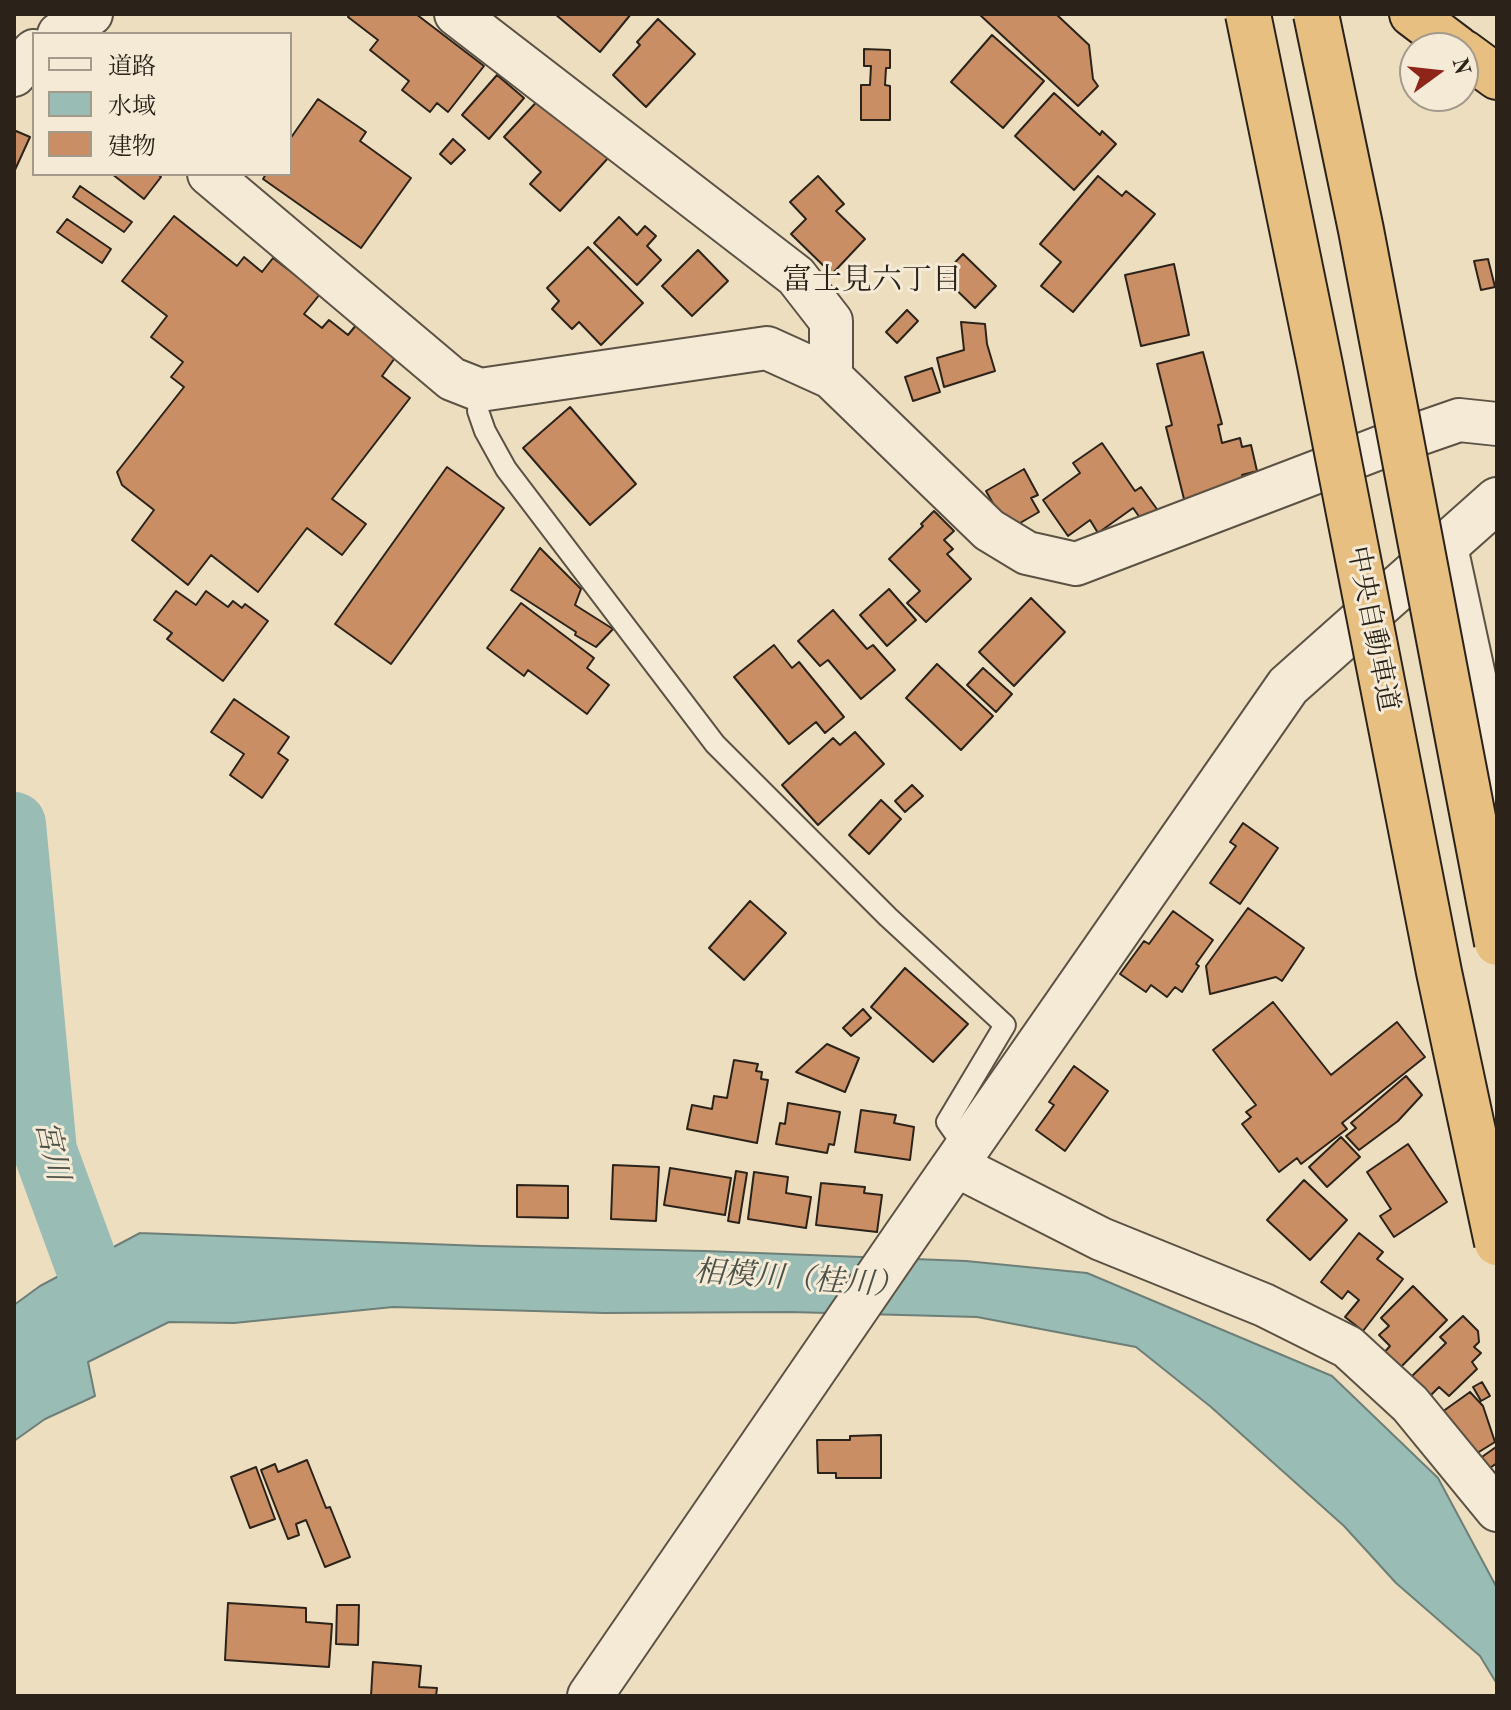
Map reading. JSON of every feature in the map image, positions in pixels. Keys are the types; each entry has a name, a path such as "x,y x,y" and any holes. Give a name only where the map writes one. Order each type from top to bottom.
{"highway":[{"name":"中央自動車道","path":"1248,14 1439,972 1497,1243"},
{"path":"1316,14 1361,230 1497,943"},
{"path":"1412,14 1436,32"},
{"path":"1479,64 1497,77"}],"street":[{"path":"62,32 91,14"},
{"path":"456,14 796,276 831,321 831,377"},
{"path":"14,32 32,47"},
{"path":"14,75 32,52"},
{"path":"211,176 452,379 480,390 767,348 831,377 989,530 1027,553 1076,564 1459,420 1497,424"},
{"path":"590,1696 1288,686 1497,500"},
{"path":"1446,547 1497,782"},
{"path":"960,1157 1101,1239 1264,1305 1348,1347 1410,1404 1497,1510"}],"lane":[{"path":"480,390 478,411 506,469 715,744 888,917 1005,1025 947,1122 960,1157"}],"water":[{"name":"相模川（桂川）","path":"140,1233 966,1261 1087,1273 1332,1376 1438,1478 1497,1588 1497,1684 1480,1656 1396,1583 1344,1526 1211,1407 1136,1347 977,1317 393,1307 234,1323 169,1322 88,1362 95,1396 45,1419 14,1441 14,1305 40,1286"}],"building":[{"path":"350,14 416,14 484,66 448,112 437,103 430,112 402,90 409,81 370,50 378,40 348,17"},
{"path":"555,14 631,14 600,52"},
{"path":"979,14 1056,14 1089,45 1093,79 1098,86 1078,106"},
{"path":"658,19 695,54 646,107 613,75"},
{"path":"992,35 1044,81 1003,128 951,82"},
{"path":"864,49 890,50 890,68 886,68 885,85 890,86 890,120 861,120 861,85 870,85 871,66 864,66"},
{"path":"497,75 524,98 489,139 462,115"},
{"path":"1054,93 1100,135 1102,131 1116,144 1074,190 1015,136"},
{"path":"542,96 609,157 560,211 530,184 541,172 504,137"},
{"path":"318,99 366,132 360,141 411,178 361,248 263,179 265,176 292,176 292,136"},
{"path":"16,131 30,137 14,172 14,135"},
{"path":"453,139 465,150 451,164 440,154"},
{"path":"115,176 160,176 144,199"},
{"path":"818,176 844,204 836,211 865,239 832,274 791,234 806,219 790,202"},
{"path":"1098,176 1122,196 1126,191 1155,214 1073,312 1041,286 1061,262 1040,244"},
{"path":"80,186 132,222 124,232 73,197"},
{"path":"174,216 237,266 244,257 262,272 273,258 320,294 304,314 322,328 329,320 348,335 357,324 397,355 382,376 410,398 332,499 366,524 342,555 307,528 258,592 211,555 188,585 132,540 154,510 122,485 117,472 184,387 171,377 183,362 151,337 167,316 122,281"},
{"path":"619,217 637,235 645,226 656,236 647,246 661,260 637,285 594,243"},
{"path":"67,219 111,249 102,263 57,232"},
{"path":"588,247 643,303 601,345 579,322 572,329 552,309 559,301 547,288"},
{"path":"698,250 728,281 692,316 662,286"},
{"path":"963,254 996,286 975,308 942,276"},
{"path":"1488,259 1495,287 1481,290 1474,261"},
{"path":"1174,264 1189,335 1141,346 1125,275"},
{"path":"907,310 918,321 897,343 886,332"},
{"path":"961,322 985,324 995,371 944,387 937,358 964,350"},
{"path":"1203,352 1222,424 1218,425 1222,443 1240,438 1242,447 1251,445 1257,471 1242,475 1244,481 1185,503 1166,427 1172,425 1157,364"},
{"path":"932,368 940,392 913,401 905,377"},
{"path":"570,407 636,484 590,525 523,448"},
{"path":"1102,443 1135,491 1141,487 1159,512 1143,522 1133,508 1098,533 1090,520 1068,536 1043,500 1080,473 1073,463"},
{"path":"447,467 504,508 391,664 335,624"},
{"path":"1024,469 1038,495 1031,498 1039,512 1008,530 986,491"},
{"path":"934,511 954,531 944,540 953,549 947,554 971,579 926,622 907,603 920,591 889,559"},
{"path":"540,548 581,589 575,605 613,629 596,647 511,590"},
{"path":"889,589 916,620 887,646 860,615"},
{"path":"176,591 196,605 206,591 228,607 233,601 242,608 245,604 268,621 223,681 167,639 172,633 154,620"},
{"path":"1031,598 1065,632 1014,686 979,652"},
{"path":"521,603 594,658 587,668 609,685 587,714 528,670 524,676 487,648"},
{"path":"833,610 867,649 873,645 895,670 861,699 828,660 820,666 798,641"},
{"path":"774,645 792,668 799,662 844,717 825,733 816,722 789,744 734,677"},
{"path":"937,664 993,716 961,750 906,698"},
{"path":"983,668 1012,694 996,712 967,685"},
{"path":"234,699 289,737 278,753 288,760 262,798 230,775 244,754 211,732"},
{"path":"855,732 884,764 818,825 782,785 833,738 840,745"},
{"path":"912,785 923,796 905,812 895,801"},
{"path":"881,800 901,819 869,854 849,835"},
{"path":"1243,823 1278,848 1240,904 1210,883 1236,846 1230,842"},
{"path":"750,901 786,933 744,980 709,948"},
{"path":"1248,908 1304,948 1282,981 1276,977 1210,994 1206,966"},
{"path":"1173,911 1213,940 1182,992 1175,987 1167,997 1151,985 1146,992 1120,974 1144,941 1149,944"},
{"path":"905,968 968,1024 933,1062 871,1007"},
{"path":"1273,1002 1331,1075 1397,1022 1425,1057 1342,1123 1347,1129 1301,1164 1297,1158 1279,1172 1242,1124 1251,1117 1246,1112 1256,1105 1213,1050"},
{"path":"863,1009 871,1018 851,1036 843,1028"},
{"path":"827,1044 859,1058 845,1092 796,1072"},
{"path":"734,1060 758,1064 756,1071 762,1072 761,1079 768,1080 757,1143 687,1129 692,1105 712,1109 714,1096 727,1098"},
{"path":"1074,1066 1108,1091 1065,1151 1036,1130 1054,1105 1049,1102"},
{"path":"1406,1076 1422,1095 1398,1121 1359,1150 1346,1136 1356,1128 1351,1123"},
{"path":"788,1103 840,1112 834,1145 829,1144 827,1153 776,1144 780,1123 785,1124"},
{"path":"861,1110 896,1115 894,1123 914,1127 910,1160 855,1152"},
{"path":"1341,1137 1360,1157 1327,1187 1309,1167"},
{"path":"1408,1144 1447,1202 1394,1237 1380,1216 1391,1209 1367,1172"},
{"path":"613,1165 659,1167 656,1221 611,1219"},
{"path":"670,1168 731,1178 725,1215 664,1205"},
{"path":"736,1171 747,1173 739,1223 728,1221"},
{"path":"754,1172 788,1177 786,1193 811,1197 806,1228 748,1219"},
{"path":"1304,1180 1347,1220 1310,1260 1267,1220"},
{"path":"821,1183 865,1187 864,1193 882,1195 877,1232 816,1225"},
{"path":"517,1185 568,1186 568,1218 517,1217"},
{"path":"1359,1233 1383,1252 1377,1259 1403,1279 1363,1331 1345,1317 1359,1300 1348,1291 1342,1299 1321,1282"},
{"path":"1413,1286 1447,1320 1397,1371 1382,1355 1390,1346 1379,1335 1389,1326 1381,1318"},
{"path":"1463,1316 1478,1331 1479,1342 1474,1347 1481,1353 1472,1362 1477,1369 1449,1396 1439,1387 1430,1396 1411,1377 1446,1343 1440,1337"},
{"path":"1482,1382 1490,1396 1481,1401 1473,1387"},
{"path":"1470,1392 1483,1406 1495,1442 1474,1455 1442,1412"},
{"path":"881,1435 881,1478 836,1478 836,1473 818,1473 817,1440 850,1440 850,1436"},
{"path":"1496,1447 1497,1463 1487,1470 1479,1459"},
{"path":"307,1460 350,1557 325,1567 306,1520 296,1524 299,1535 288,1539 261,1470 275,1464 278,1472"},
{"path":"256,1467 275,1519 250,1528 231,1477"},
{"path":"228,1603 306,1608 306,1622 332,1624 329,1667 225,1660"},
{"path":"337,1605 359,1605 358,1645 336,1644"},
{"path":"373,1662 421,1666 419,1687 437,1688 436,1696 371,1696"}],"waterway":[{"name":"宮川","path":"14,824 45,1151 93,1282"}],"district":[{"name":"富士見六丁目","path":"872,281"}]}
